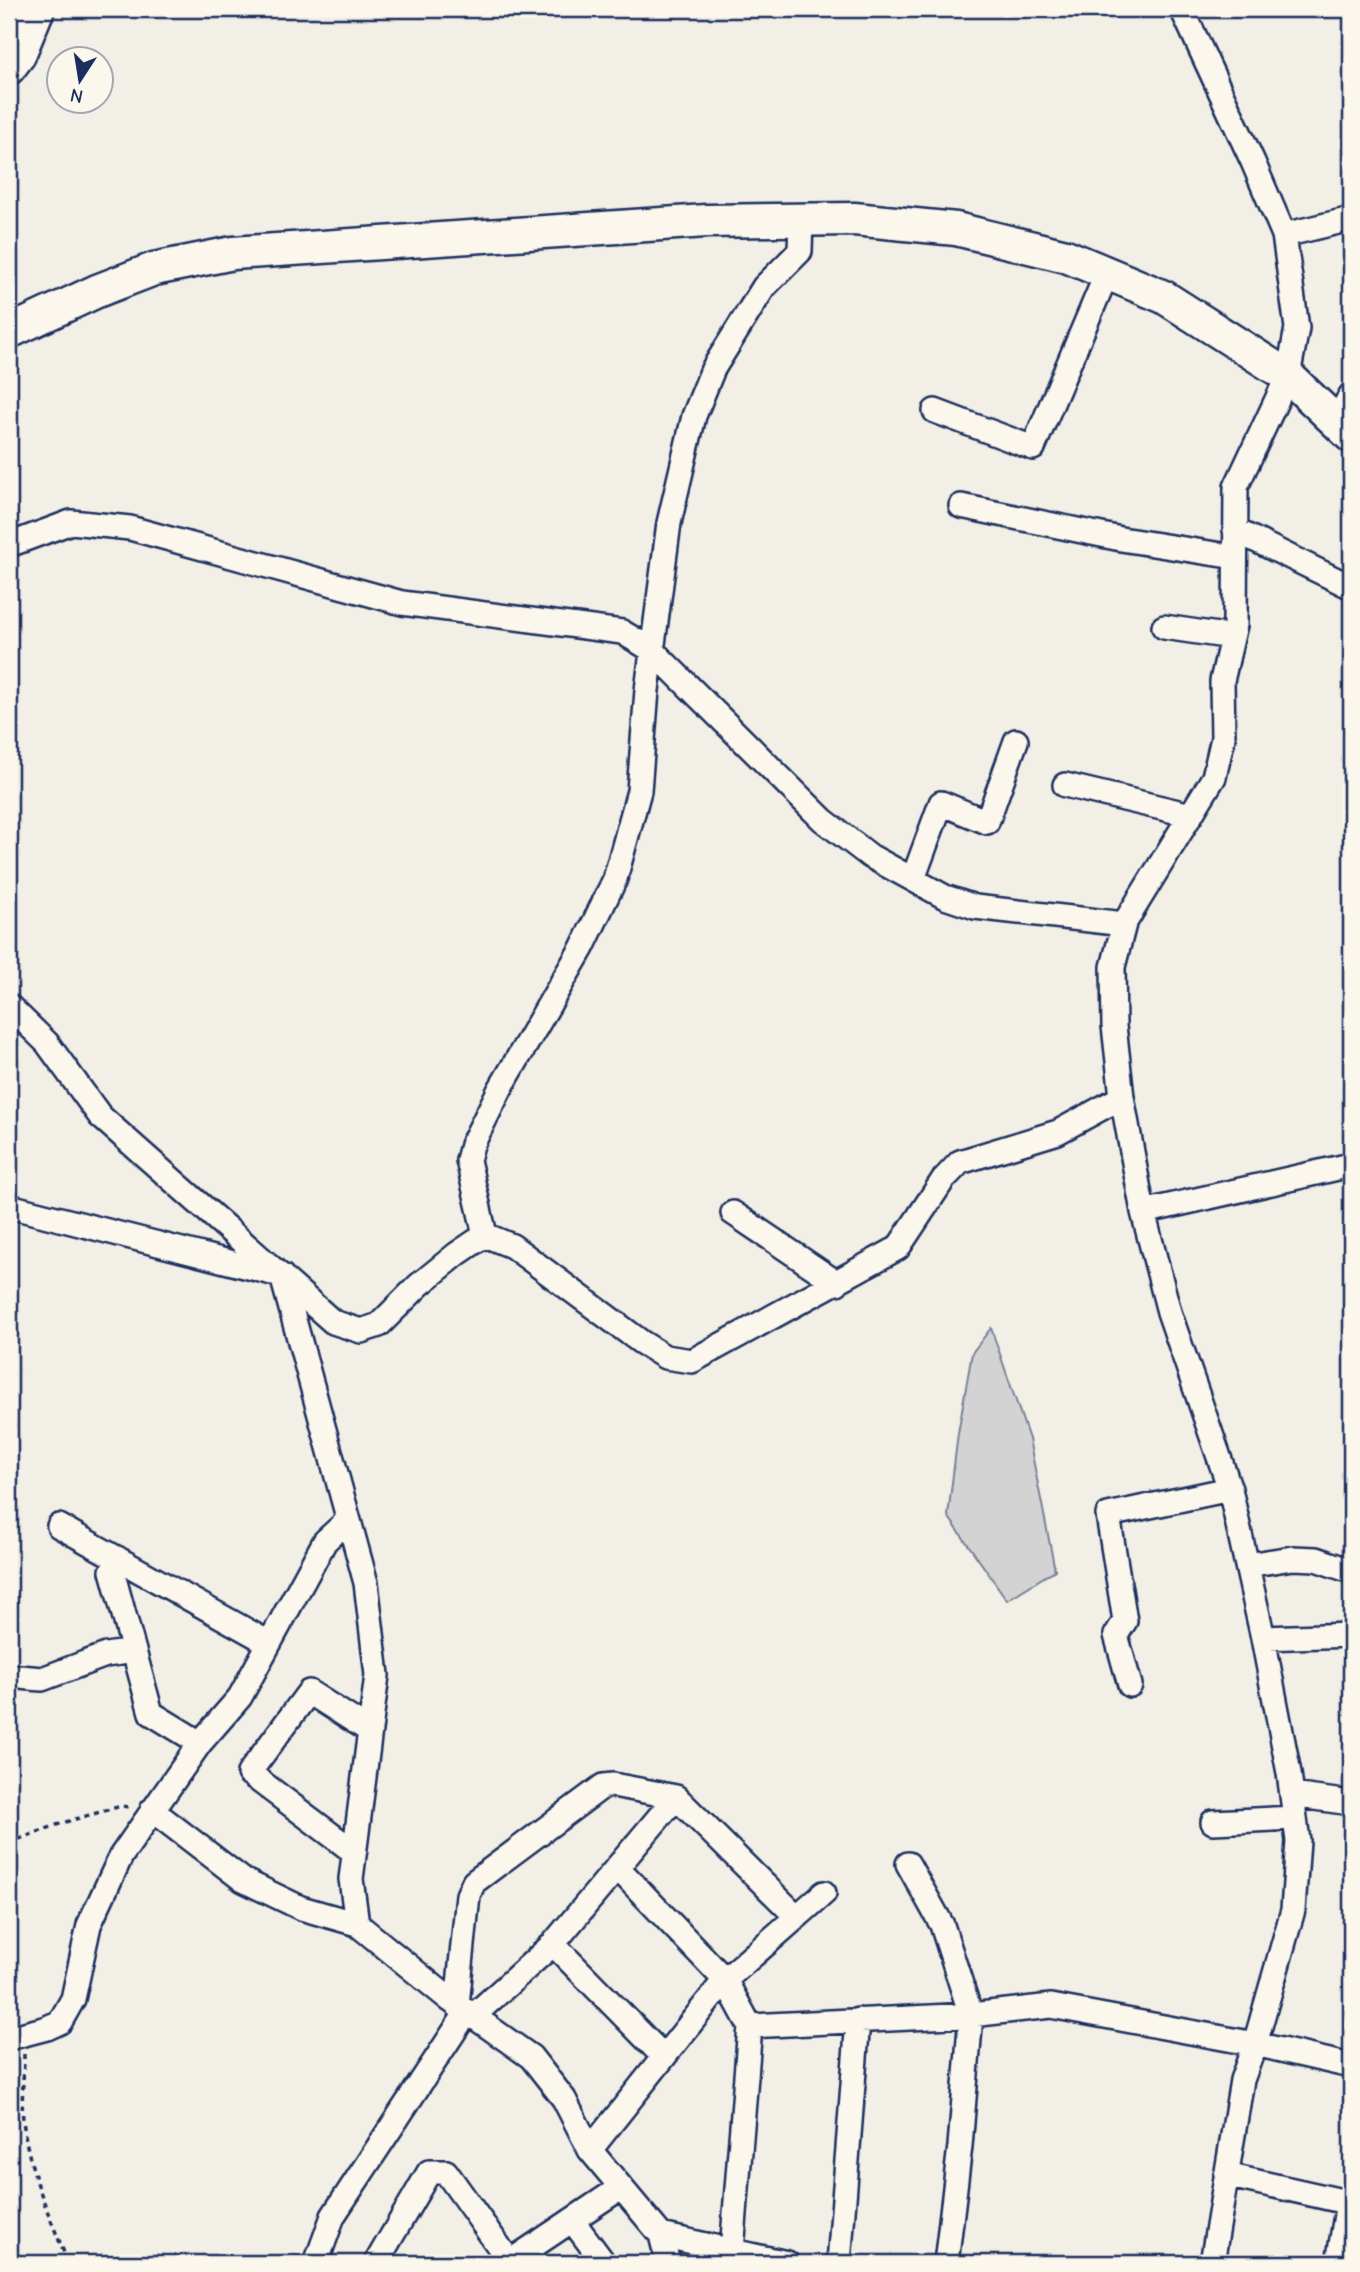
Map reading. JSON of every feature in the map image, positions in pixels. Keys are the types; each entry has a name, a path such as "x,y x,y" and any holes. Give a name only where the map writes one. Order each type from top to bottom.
{"street":[{"path":"9,68 19,55 38,9"},
{"path":"1182,9 1284,235 1297,328 1288,376 1236,487 1235,625 1222,681 1223,738 1214,777 1124,924 1112,967 1114,1026 1122,1097 1143,1212 1169,1312 1230,1489 1263,1638 1298,1841 1293,1910 1255,2044 1242,2080 1212,2263"},
{"path":"9,332 97,291 155,269 233,253 706,221 854,219 956,229 1066,256 1164,297 1288,376 1346,417"},
{"path":"1284,235 1351,219"},
{"path":"485,1235 468,1160 472,1145 500,1089 582,948 615,878 639,791 652,650 668,523 694,416 713,369 764,287 800,251 801,220"},
{"path":"935,411 1033,448 1107,273"},
{"path":"961,506 1121,539 1235,557"},
{"path":"9,545 71,522 130,528 402,603 622,632 652,650 823,820 870,856 945,897 975,907 1124,924"},
{"path":"1235,530 1351,587"},
{"path":"1164,627 1232,637"},
{"path":"913,879 941,803 987,822 1016,741"},
{"path":"1065,785 1191,815"},
{"path":"9,1006 47,1042 100,1116 333,1322 361,1331 379,1325 419,1285 485,1235"},
{"path":"485,1235 512,1246 665,1357 692,1361 898,1248 943,1180 960,1162 1058,1132 1122,1097"},
{"path":"1143,1212 1351,1164"},
{"path":"9,1206 282,1276"},
{"path":"733,1213 837,1283"},
{"path":"282,1276 366,1583 377,1675 351,1879 357,1924"},
{"path":"1130,1685 1116,1635 1125,1621 1108,1515 1230,1489"},
{"path":"16,2036 60,2022 73,1999 89,1925 121,1856 200,1743 240,1698 325,1541 348,1521"},
{"path":"59,1526 269,1643"},
{"path":"117,1558 112,1571 151,1713 200,1743"},
{"path":"1247,1565 1293,1558 1317,1559 1351,1571"},
{"path":"1263,1638 1351,1635"},
{"path":"9,1676 42,1679 106,1655 134,1651"},
{"path":"354,1852 248,1773 309,1692 370,1731"},
{"path":"466,2011 468,1895 474,1882 603,1786 613,1785 676,1797 797,1917"},
{"path":"316,2263 334,2216 466,2011 553,1944 676,1797"},
{"path":"1213,1822 1294,1806 1351,1803"},
{"path":"152,1810 243,1881 301,1909 357,1924 466,2011 531,2057 564,2099 590,2150 661,2235 668,2263"},
{"path":"908,1864 942,1925 971,2015 960,2146 946,2263"},
{"path":"617,1867 725,1980 750,2026 732,2251"},
{"path":"590,2150 725,1980 824,1893"},
{"path":"553,1944 664,2057"},
{"path":"750,2026 971,2015 1051,2006 1255,2044 1351,2066"},
{"path":"839,2263 858,2021"},
{"path":"376,2263 429,2172 446,2172 509,2262 620,2188"},
{"path":"1226,2175 1349,2203 1338,2263"},
{"path":"572,2220 604,2263"},
{"path":"661,2235 787,2263"}],"path":[{"path":"9,1843 62,1823 121,1806 152,1810"},
{"path":"16,2036 29,2155 39,2191 68,2263"}],"shaded area":[{"path":"991,1328 1029,1439 1055,1570 1007,1600 948,1516 958,1433 972,1353"}]}
